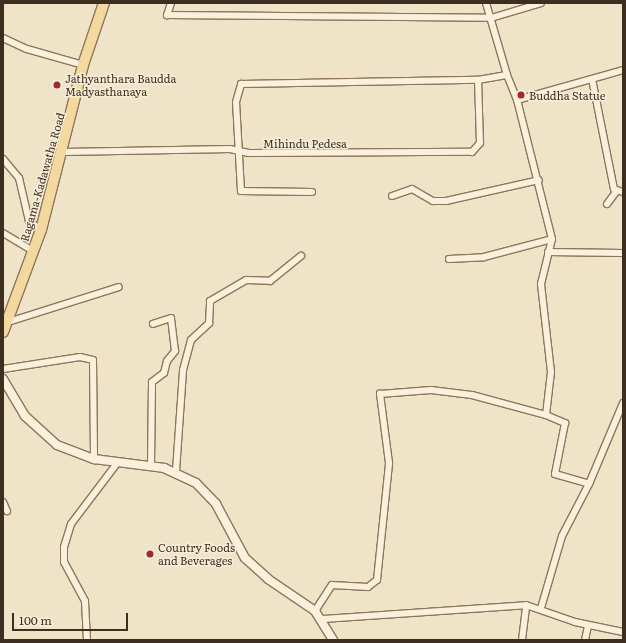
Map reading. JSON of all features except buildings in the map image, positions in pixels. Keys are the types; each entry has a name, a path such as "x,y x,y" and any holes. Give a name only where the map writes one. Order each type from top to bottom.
{"main road":[{"name":"Ragama-Kadawatha Road","path":"3,332 41,230 63,152 83,65 104,3"}],"street":[{"path":"171,3 167,15 491,18 541,3"},
{"path":"486,3 507,75 517,100 539,180 552,239 541,284 551,372 546,415"},
{"path":"3,38 27,50 83,65"},
{"path":"517,100 623,70"},
{"path":"312,192 241,192 240,151 236,102 241,84 478,80 507,75"},
{"path":"592,79 613,184 616,192"},
{"name":"Mihindu Pedesa","path":"63,152 472,152 480,143 478,80"},
{"path":"3,159 19,178 29,221 41,230"},
{"path":"392,196 412,189 433,201 446,201 539,180"},
{"path":"616,192 623,192"},
{"path":"607,204 616,192"},
{"path":"3,233 33,251"},
{"path":"449,259 484,257 552,239"},
{"path":"548,252 623,253"},
{"path":"176,471 183,370 191,340 210,323 210,301 246,280 270,281 301,256"},
{"path":"8,322 119,287"},
{"path":"151,465 152,382 164,373 167,361 174,352 171,318 153,324"},
{"path":"3,369 80,356 93,360 94,459"},
{"path":"3,379 25,416 44,435 68,451 94,459 151,465 176,471 208,494 237,546 256,569 315,611 323,619 333,640"},
{"path":"315,611 332,585 368,588 377,580 389,463 380,394 431,390 472,395 546,415 565,423 555,474 589,484"},
{"path":"541,608 562,536 589,484 623,403"},
{"path":"87,640 85,601 64,562 64,547 71,524 118,462"},
{"path":"3,502 7,511"},
{"path":"323,619 526,605 541,608 588,626 623,632"},
{"path":"522,640 526,605"},
{"path":"585,640 588,626"}],"place":[{"name":"Jathyanthara Baudda Madyasthanaya","path":"57,85"},
{"name":"Buddha Statue","path":"521,95"},
{"name":"Country Foods and Beverages","path":"150,554"}]}
